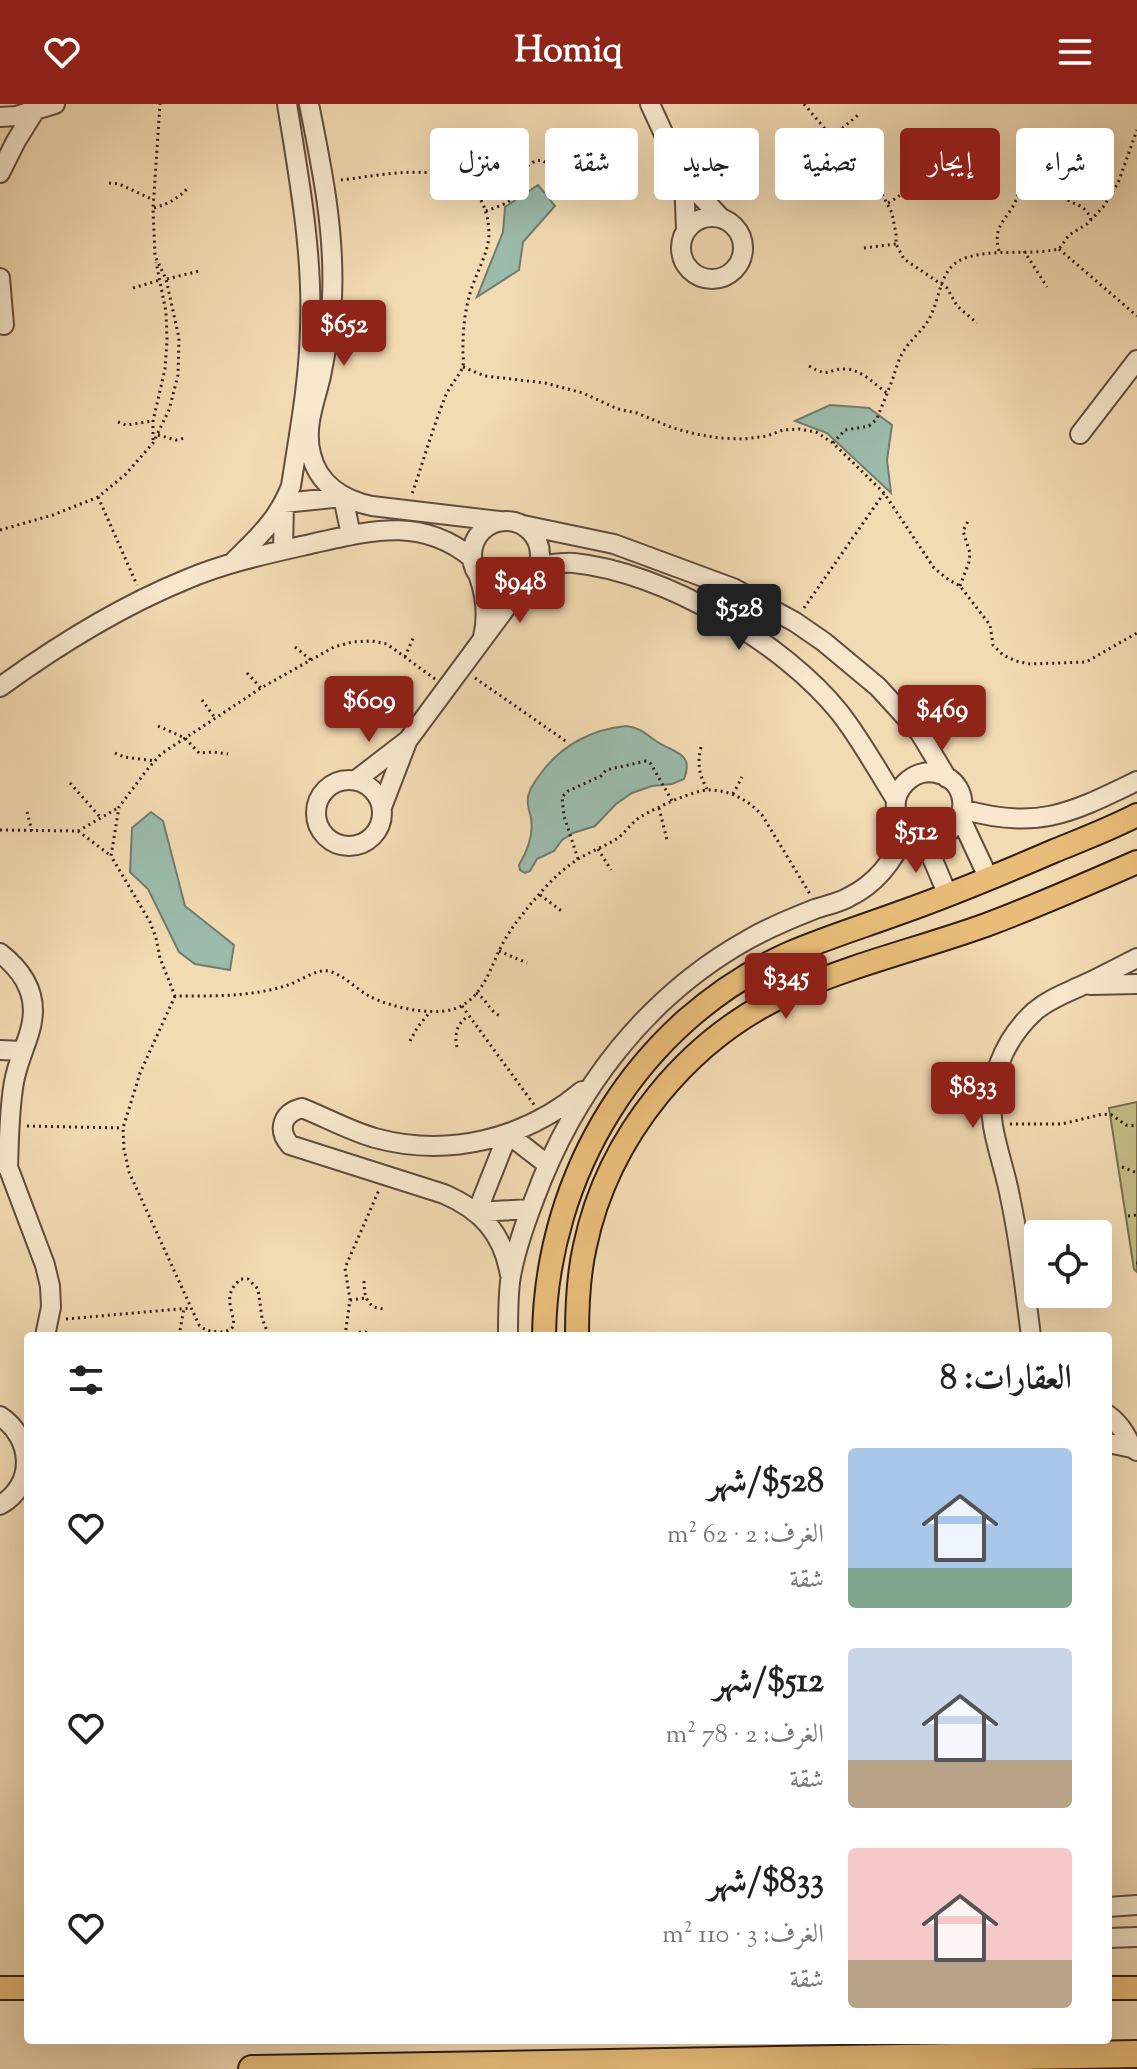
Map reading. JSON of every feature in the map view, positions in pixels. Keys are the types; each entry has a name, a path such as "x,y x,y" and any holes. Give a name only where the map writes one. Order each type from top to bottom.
{"highway":[{"path":"252,2069 1137,2054"}],"main road":[{"path":"544,1332 544,1303 553,1248 568,1194 597,1131 619,1096 654,1052 694,1014 728,989 788,954 989,879 1137,815"},
{"path":"577,1332 577,1292 585,1244 599,1198 618,1154 674,1076 709,1043 748,1015 790,992 988,925 1137,862"},
{"path":"0,1988 24,1988"},
{"path":"1112,1988 1137,1988"}],"street":[{"path":"0,117 16,116 55,104"},
{"path":"287,104 309,259 314,376 308,441 319,473 330,486 357,503 510,521 614,544 733,588 795,622 851,664 920,733 947,778"},
{"path":"231,563 268,527 284,503 291,486 314,376 328,337 332,259 325,182 309,104"},
{"path":"650,104 661,128"},
{"path":"0,173 37,108"},
{"path":"685,200 686,230"},
{"path":"704,200 737,230 743,248 742,258 731,274 712,280 702,278 686,267 680,248 682,238 693,223 702,218 721,218"},
{"path":"0,278 4,325"},
{"path":"1080,434 1137,360"},
{"path":"284,503 343,497"},
{"path":"343,497 351,535"},
{"path":"283,550 284,503"},
{"path":"481,643 486,610 472,548 482,531 499,521"},
{"path":"479,577 497,587 516,587 533,575 539,557 538,546 535,537 523,525"},
{"path":"0,687 60,645 144,599 186,579 231,563 351,535 397,530 445,539 472,558"},
{"path":"537,566 575,563 636,578 680,595 732,622 790,664 840,713 896,800 898,817 914,834 948,895"},
{"path":"356,780 408,740 525,582"},
{"path":"382,807 408,740"},
{"path":"896,800 903,785 916,775 932,772 953,782 961,794 961,813 989,879"},
{"path":"356,780 377,795 383,818 380,828 365,843 344,846 325,837 316,818 317,807 320,797 335,783 356,780"},
{"path":"961,813 1002,818 1042,818 1081,808 1137,781"},
{"path":"914,834 938,838 945,835 952,830 961,813"},
{"path":"511,1278 530,1209 562,1135 616,1050 639,1024 690,978 748,939 779,923 847,899 863,890 878,878 914,834"},
{"path":"0,953 14,964 25,979 33,1015 14,1079 8,1168"},
{"path":"1031,1332 1023,1267 993,1125 992,1099 996,1074 1005,1050 1019,1028 1037,1009 1059,995 1137,958"},
{"path":"1083,985 1137,984"},
{"path":"0,1050 23,1051"},
{"path":"508,1332 511,1278 508,1259 490,1226 477,1212 444,1194 290,1145 282,1128 290,1112 302,1108 347,1129 376,1138 405,1144 465,1144 508,1134 544,1118 564,1106 596,1079"},
{"path":"508,1134 548,1165"},
{"path":"477,1212 508,1134"},
{"path":"0,1144 45,1265 51,1307 47,1328"},
{"path":"477,1212 530,1209"},
{"path":"1112,1418 1127,1434 1135,1450"},
{"path":"5,1420 24,1431"},
{"path":"5,1420 24,1445"},
{"path":"1112,1444 1135,1450"},
{"path":"0,1505 22,1493"},
{"path":"1112,1907 1137,1905"},
{"path":"1112,1938 1137,1937"}],"path":[{"path":"153,443 153,421 163,383 167,340 166,312 155,256 153,209 160,104"},
{"path":"804,104 825,128"},
{"path":"839,128 858,115"},
{"path":"1059,249 1069,235 1091,220 1104,206 1118,183 1137,130"},
{"path":"485,211 516,196 522,187 526,167 533,161 545,162"},
{"path":"325,182 430,172"},
{"path":"109,183 129,187 154,200"},
{"path":"153,209 167,205 188,188"},
{"path":"888,203 900,195"},
{"path":"884,197 894,223 896,244 904,259 942,283 957,306 977,323"},
{"path":"407,510 447,393 463,367 462,344 469,298 489,235 485,211 480,200"},
{"path":"999,252 996,243 999,225 1017,200"},
{"path":"1067,200 1083,206 1091,220"},
{"path":"864,248 896,244"},
{"path":"833,443 845,430 873,423 904,349 932,313 947,272 955,263 966,258 999,252 1059,249 1137,316"},
{"path":"1024,251 1047,287"},
{"path":"0,530 53,515 98,497 126,474 153,443 169,410 178,375 179,338 166,279 155,256"},
{"path":"166,279 199,271"},
{"path":"133,288 160,280"},
{"path":"809,366 821,373 848,369 887,393"},
{"path":"463,367 485,376 545,383 583,393 618,409 696,434 743,439 783,430 816,432 833,443 884,493 934,568 960,586 990,625 993,645 1003,655 1016,661 1030,664 1086,662 1137,633"},
{"path":"118,422 126,425 153,421"},
{"path":"157,435 166,439 185,438"},
{"path":"795,622 884,493"},
{"path":"98,497 144,599"},
{"path":"960,586 969,562 970,553 963,531 968,521"},
{"path":"405,657 414,636"},
{"path":"0,830 78,831 119,807 155,761 185,738 261,688 334,647 362,641 387,644 447,688"},
{"path":"295,647 311,660"},
{"path":"462,669 567,742"},
{"path":"247,673 261,688"},
{"path":"202,700 215,718"},
{"path":"158,726 185,738 199,753 228,754"},
{"path":"701,747 699,774 707,789"},
{"path":"115,753 155,761"},
{"path":"578,859 564,816 562,797 568,791 601,776 606,770 646,761 651,764 672,801"},
{"path":"733,794 742,777"},
{"path":"70,783 101,818"},
{"path":"175,996 254,993 287,985 322,971 331,971 369,996 391,1005 431,1011 462,1006 490,973 511,930 557,876 578,859 619,839 640,817 672,801 707,789 744,799 762,815 818,908"},
{"path":"111,856 119,807"},
{"path":"659,808 667,840"},
{"path":"27,812 32,832"},
{"path":"78,831 111,856 150,922 175,996 140,1073 123,1128 129,1172 190,1308 204,1330 227,1332 231,1329"},
{"path":"598,849 611,870"},
{"path":"540,895 563,912"},
{"path":"499,951 527,963"},
{"path":"476,993 486,1001 491,1011 501,1016"},
{"path":"462,1006 544,1118"},
{"path":"410,1041 431,1011"},
{"path":"457,1047 458,1026 468,1015"},
{"path":"993,1125 1062,1124 1103,1114 1112,1115 1126,1125 1137,1126"},
{"path":"10,1125 123,1128"},
{"path":"1122,1167 1137,1173"},
{"path":"346,1332 350,1300 345,1268 385,1176"},
{"path":"1128,1216 1137,1215"},
{"path":"231,1332 233,1323 229,1299 235,1284 241,1279 248,1279 258,1289 267,1332"},
{"path":"364,1281 366,1298 374,1307 386,1309"},
{"path":"350,1300 366,1298"},
{"path":"180,1332 184,1308"},
{"path":"47,1328 190,1308"}],"shaded area":[{"path":"538,185 545,194 545,200 550,200 555,206 523,242 519,270 477,297 503,232 505,207 516,200 529,200 529,191"},
{"path":"830,405 869,408 892,425 887,460 891,493 827,433 795,421"},
{"path":"626,726 640,730 682,755 687,764 684,779 632,793 616,804 595,826 573,833 562,840 554,851 537,859 530,871 525,873 520,870 532,830 528,796 542,772 559,754 579,740"},
{"path":"151,812 163,821 185,906 234,945 230,970 195,964 179,952 148,889 130,872 132,828"},
{"path":"1137,1102 1137,1272 1134,1269 1109,1108"}]}
